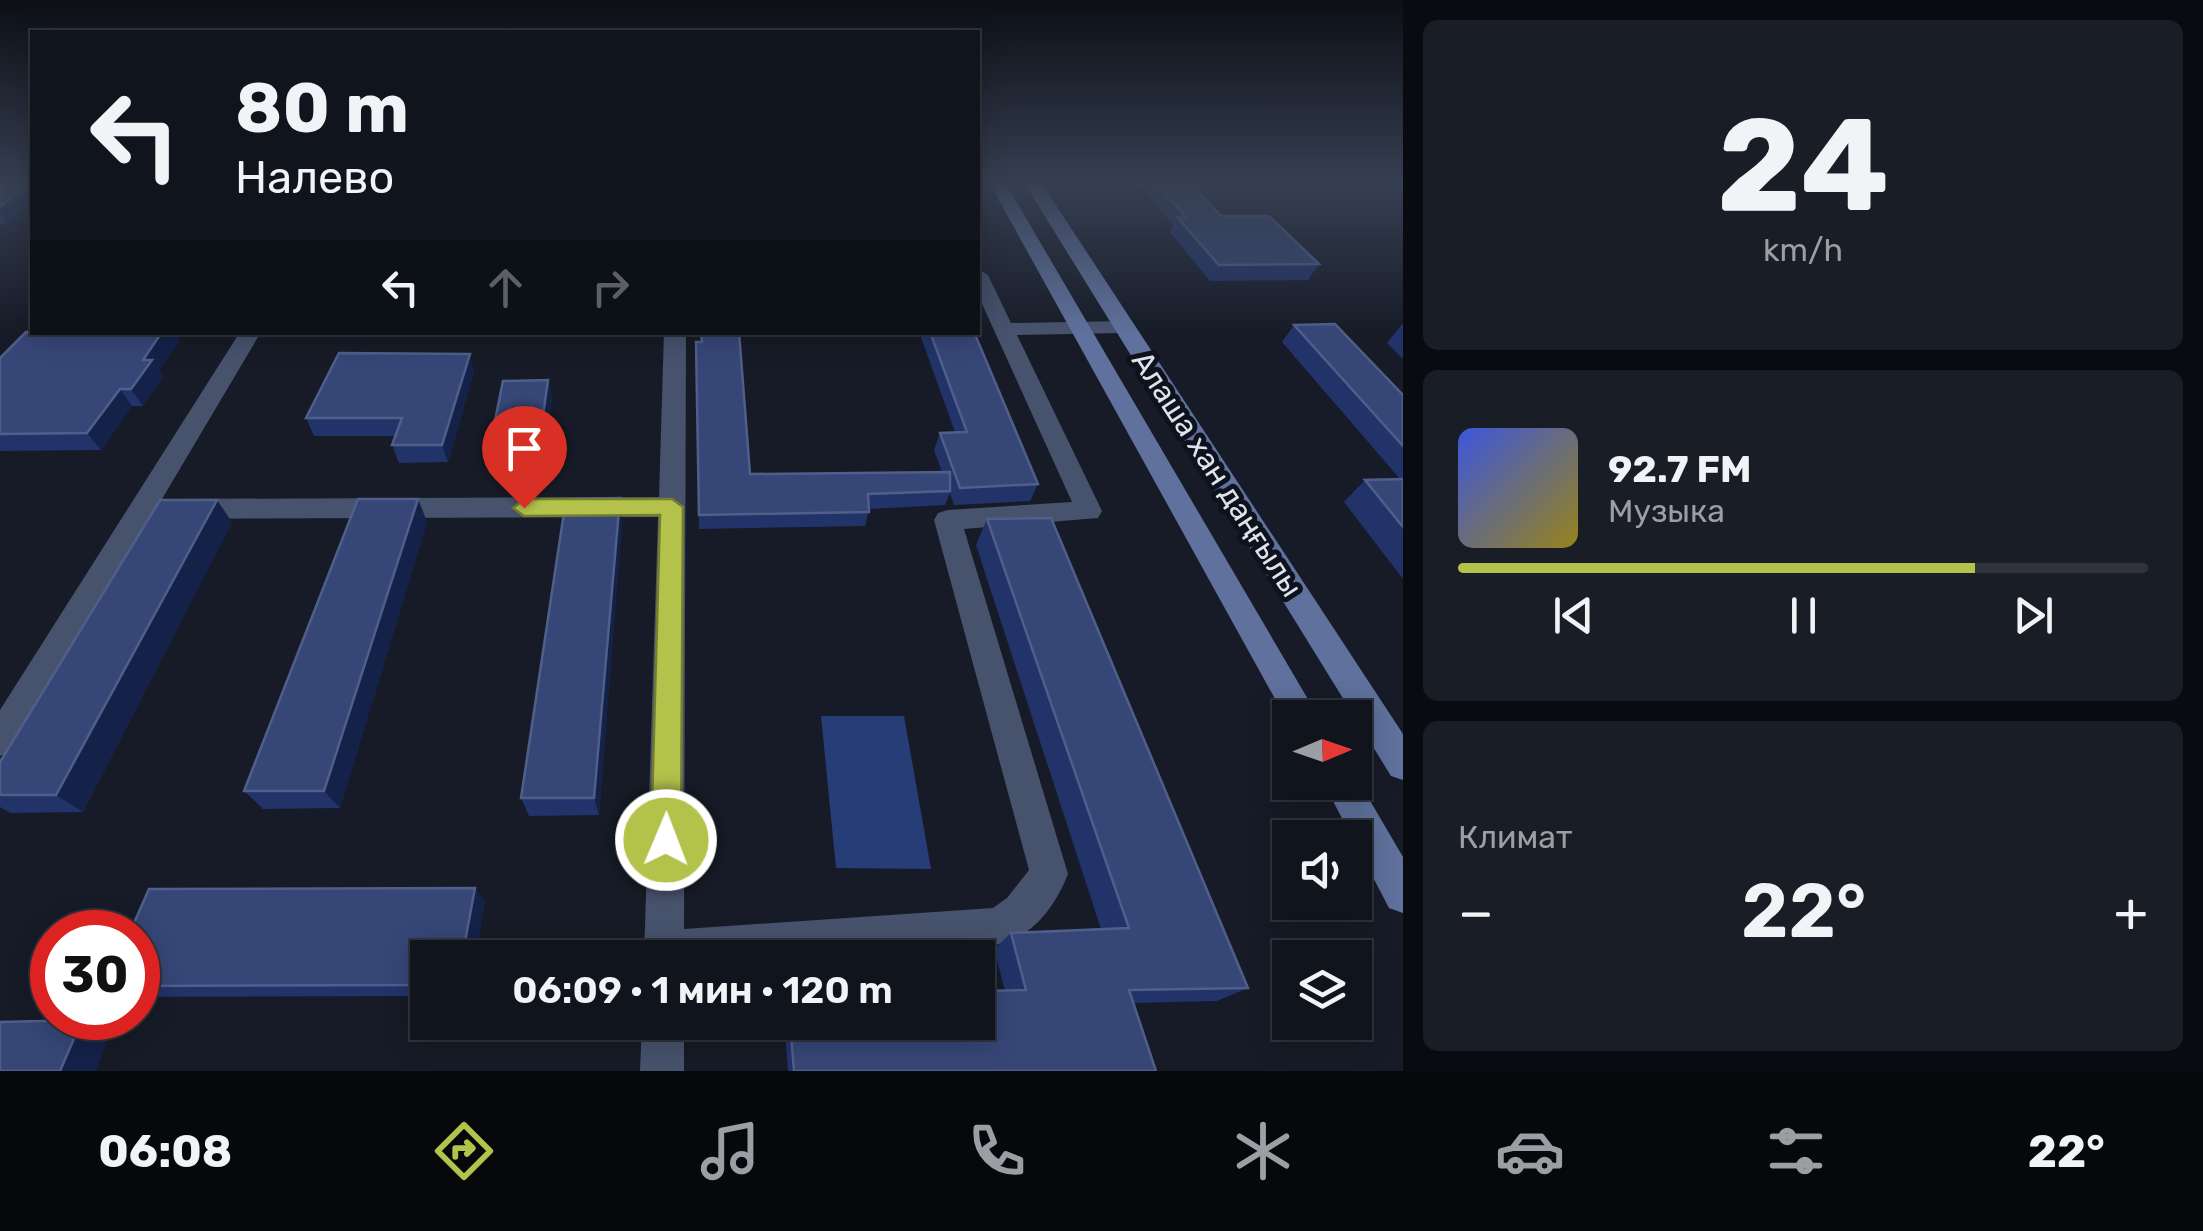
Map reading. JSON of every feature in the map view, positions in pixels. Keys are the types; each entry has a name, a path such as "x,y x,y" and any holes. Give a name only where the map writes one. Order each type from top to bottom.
{"main road":[{"name":"Алаша хан даңғылы","path":"1027,234 1293,700"},
{"name":"Алаша хан даңғылы","path":"1064,234 1403,764"},
{"path":"1350,800 1403,894"}],"street":[{"path":"856,940 1004,926 1022,913 1049,874 948,520 1089,511 1003,329 983,300"},
{"path":"1003,329 1122,326"},
{"path":"0,740 146,509 249,335"},
{"path":"664,940 675,335"},
{"path":"146,509 672,507"},
{"path":"662,1071 663,1040"}],"shaded area":[{"path":"821,716 904,716 931,869 836,868"}],"building":[{"path":"1192,234 1288,234 1319,264 1219,265"},
{"path":"1335,324 1403,395 1403,446 1294,325"},
{"path":"26,332 160,335 143,360 152,360 131,389 120,389 87,433 0,434 0,358"},
{"path":"701,335 739,335 750,474 950,472 950,491 868,494 869,512 699,515 696,342 702,342"},
{"path":"931,335 975,335 1038,484 960,488 940,433 967,432"},
{"path":"339,353 470,354 442,445 392,445 402,418 306,418"},
{"path":"548,380 539,444 490,445 503,381"},
{"path":"1403,479 1403,527 1365,480"},
{"path":"620,498 594,798 521,798 566,499"},
{"path":"358,499 418,499 324,791 244,791"},
{"path":"160,500 217,500 56,795 0,795 0,762"},
{"path":"1051,518 1248,988 1129,990 1156,1071 794,1071 791,1040 995,1040 995,991 1026,990 1011,933 1129,928 987,519"},
{"path":"475,888 465,940 410,940 410,985 160,986 160,910 140,910 149,889"},
{"path":"30,1021 30,1040 73,1040 60,1071 0,1071 0,1022"}],"route":[{"path":"524,508 672,507 666,840"}]}
